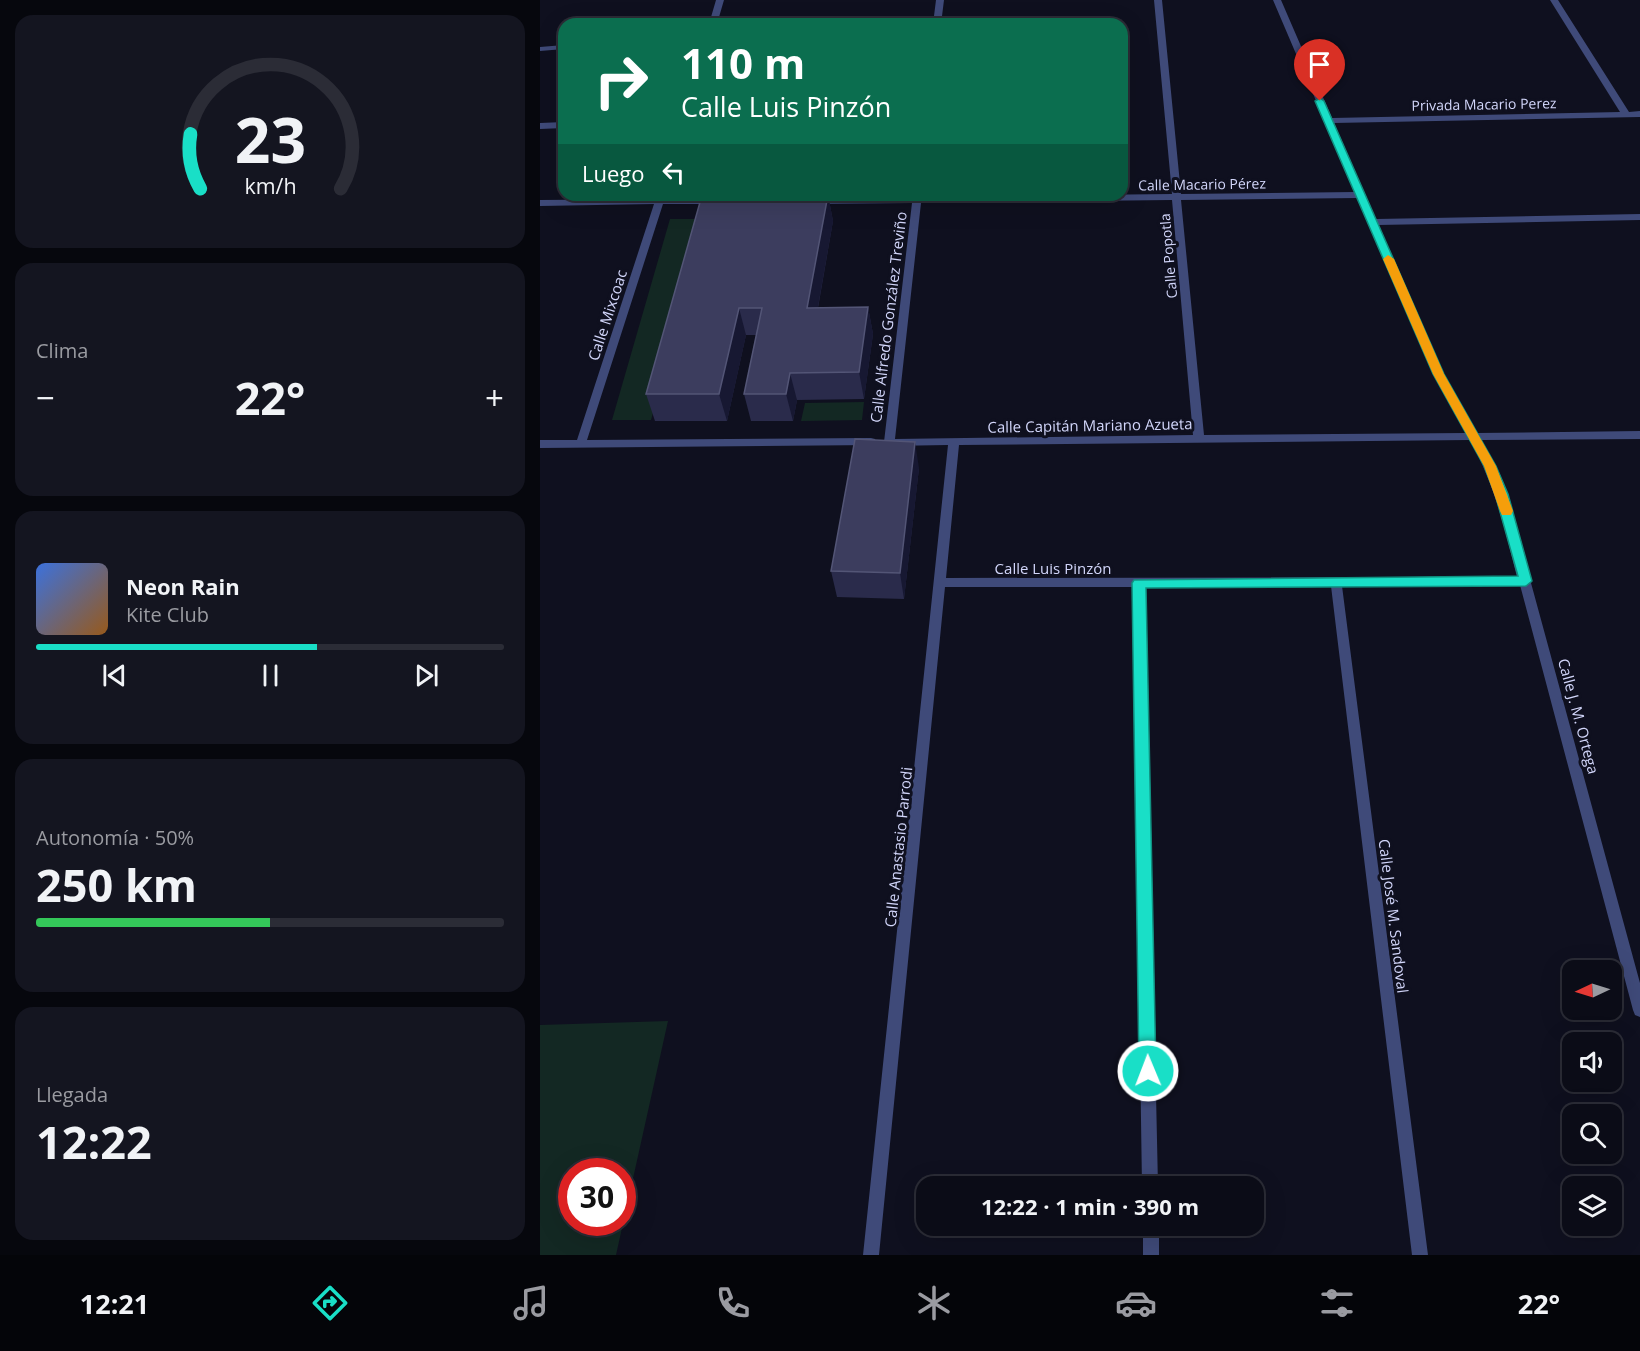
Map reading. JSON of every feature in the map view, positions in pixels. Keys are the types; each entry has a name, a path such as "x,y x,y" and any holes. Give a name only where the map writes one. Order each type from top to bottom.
{"street":[{"path":"715,18 720,0"},
{"path":"938,18 940,0"},
{"name":"Calle Popotla","path":"1158,0 1199,438"},
{"name":"Calle J. M. Ortega","path":"1276,0 1438,374 1490,466 1502,494 1640,1010"},
{"path":"1554,0 1626,114"},
{"path":"540,49 558,48"},
{"name":"Privada Macario Perez","path":"1328,121 1640,114"},
{"path":"540,126 558,125"},
{"name":"Calle Macario Pérez","path":"1128,198 1360,195"},
{"path":"540,203 588,201"},
{"name":"Calle Mixcoac","path":"581,443 659,201"},
{"name":"Calle Alfredo González Treviño","path":"889,442 917,201"},
{"path":"1372,222 1640,217"},
{"name":"Calle Capitán Mariano Azueta","path":"540,444 1640,435"},
{"name":"Calle Anastasio Parrodi","path":"871,1255 954,441"},
{"name":"Calle Luis Pinzón","path":"940,583 1526,581"},
{"name":"Calle José M. Sandoval","path":"1336,582 1420,1255"},
{"path":"1139,583 1150,1176"},
{"path":"1150,1236 1151,1255"}],"green space":[{"path":"670,219 706,219 651,420 612,420"},
{"path":"864,402 862,420 801,421 805,403"},
{"path":"668,1021 636,1165 636,1158 558,1158 558,1236 620,1236 616,1255 540,1255 540,1025"}],"building":[{"path":"700,201 827,201 807,308 868,307 859,372 790,373 786,394 744,394 762,308 739,308 719,394 646,394"},
{"path":"855,439 915,442 900,573 831,571"}],"slow traffic":[{"path":"1388,259 1438,374 1490,466 1502,494 1506,511"}],"route":[{"path":"1148,1071 1139,583 1526,581 1502,494 1490,466 1438,374 1320,101"}]}
